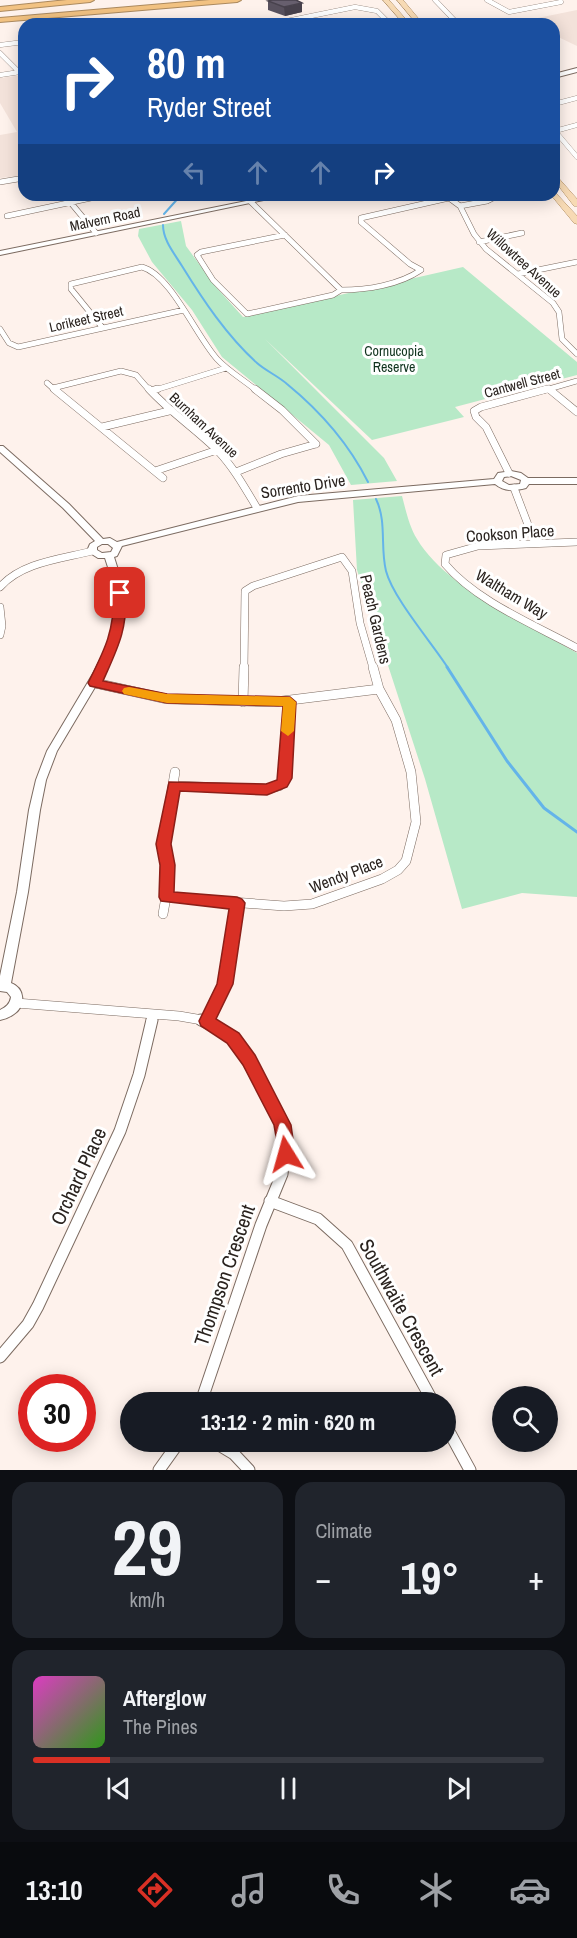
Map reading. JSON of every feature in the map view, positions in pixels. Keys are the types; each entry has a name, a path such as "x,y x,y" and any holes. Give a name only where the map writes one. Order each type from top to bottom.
{"highway":[{"path":"0,7 53,0"},
{"path":"0,7 90,0"},
{"path":"0,19 175,0"},
{"path":"0,19 237,0"}],"main road":[{"path":"386,0 402,18"},
{"path":"400,0 415,18"},
{"path":"560,183 577,204"},
{"path":"560,200 577,220"}],"street":[{"path":"435,0 452,18"},
{"path":"487,0 509,12 561,2 555,0"},
{"path":"302,18 356,7 377,10 384,18"},
{"path":"0,45 18,43"},
{"path":"0,53 18,68"},
{"path":"560,74 577,70"},
{"path":"0,75 18,72"},
{"path":"560,102 577,98"},
{"path":"560,130 577,125"},
{"path":"560,137 577,157"},
{"path":"0,182 18,179"},
{"path":"7,216 79,201"},
{"name":"Malvern Road","path":"0,253 256,201"},
{"path":"285,235 201,252 197,255 213,280 247,314 333,295 341,290 415,275 421,270 410,264 360,220 369,215 426,201"},
{"name":"Willowtree Avenue","path":"454,201 460,206 479,242 554,303 559,312 562,339 577,354"},
{"path":"460,206 487,201"},
{"path":"251,202 341,290"},
{"path":"70,203 96,233"},
{"path":"479,242 522,233"},
{"path":"518,274 577,262"},
{"path":"102,327 71,289 71,284 148,268 153,270 184,310 217,359 282,410 316,444 280,454 236,472"},
{"name":"Lorikeet Street","path":"0,329 9,343 18,346 184,310"},
{"path":"152,391 226,368"},
{"name":"Burnham Avenue","path":"102,427 50,386 126,371 136,375 169,411 217,450 236,472 257,508"},
{"name":"Cantwell Street","path":"509,473 486,427 474,411 481,407 577,381"},
{"path":"549,389 577,412"},
{"path":"102,427 169,411"},
{"path":"102,427 163,478"},
{"path":"0,448 101,542"},
{"path":"155,471 217,450"},
{"path":"526,481 523,486 514,488 504,486 497,481 501,475 509,473 520,475 526,481 577,481"},
{"name":"Sorrento Drive","path":"117,545 257,508 322,495 497,481"},
{"path":"514,488 535,543"},
{"path":"110,541 117,545 117,550 109,556 98,556 92,551 93,546 101,542 110,541"},
{"name":"Cookson Place","path":"446,555 478,546 577,542"},
{"path":"0,587 3,576 92,551"},
{"name":"Waltham Way","path":"446,555 446,567 470,586 577,648"},
{"path":"0,1015 11,1010 16,1003 15,991 2,986 19,918 35,801 41,778 64,726 95,683 113,646 120,617 117,574 109,556"},
{"name":"Peach Gardens","path":"243,702 245,591 253,586 342,557 352,572 360,623 379,689 396,720 411,772 416,822 406,861"},
{"path":"0,607 2,626 0,635"},
{"path":"95,683 156,697 243,702 290,702 379,689"},
{"path":"174,786 267,789 279,786 285,778 290,702"},
{"path":"163,914 167,865 164,844 175,772"},
{"name":"Wendy Place","path":"166,897 289,906 312,904 382,879 394,873 406,861"},
{"path":"207,1021 225,984 237,903"},
{"name":"Thompson Crescent","path":"16,1003 153,1014 207,1021 238,1044 282,1125 286,1143 285,1164 270,1201 204,1392"},
{"name":"Orchard Place","path":"0,1357 27,1324 38,1306 120,1131 139,1075 153,1014"},
{"name":"Southwaite Crescent","path":"270,1201 318,1219 347,1245 428,1392"},
{"path":"456,1444 470,1470"},
{"path":"159,1470 172,1452"},
{"path":"231,1452 249,1470"}],"shaded area":[{"path":"577,10 577,46 560,38 560,18 538,18"},
{"path":"18,76 18,176 0,178 0,135 17,132 0,103 0,78"}],"green space":[{"name":"Cornucopia Reserve","path":"181,221 186,246 216,287 243,317 463,267 577,362 577,375 455,407 464,417 372,440 265,339 384,458 397,481 351,485 329,445 222,357 192,310 152,262 138,236 139,229"},
{"path":"402,496 417,539 430,557 447,573 490,604 577,653 577,897 522,893 462,909 425,779 357,570 353,500"}],"building":[{"path":"296,0 302,3 284,7 268,1"}],"waterway":[{"path":"164,214 176,201"},
{"path":"163,225 172,251 207,305 226,329 257,363 287,384 311,405 343,441 368,482"},
{"path":"376,499 381,517 384,562 390,582 404,607 448,668"},
{"path":"447,667 507,761 544,808 577,832"}],"slow traffic":[{"path":"129,691 167,699 290,702 288,731"}],"route":[{"path":"120,593 120,617 116,637 95,683 167,699 290,702 285,778 282,784 267,789 174,786 164,844 167,865 166,897 237,903 225,984 207,1021 233,1038 249,1060 279,1116 285,1133 286,1154"}]}
